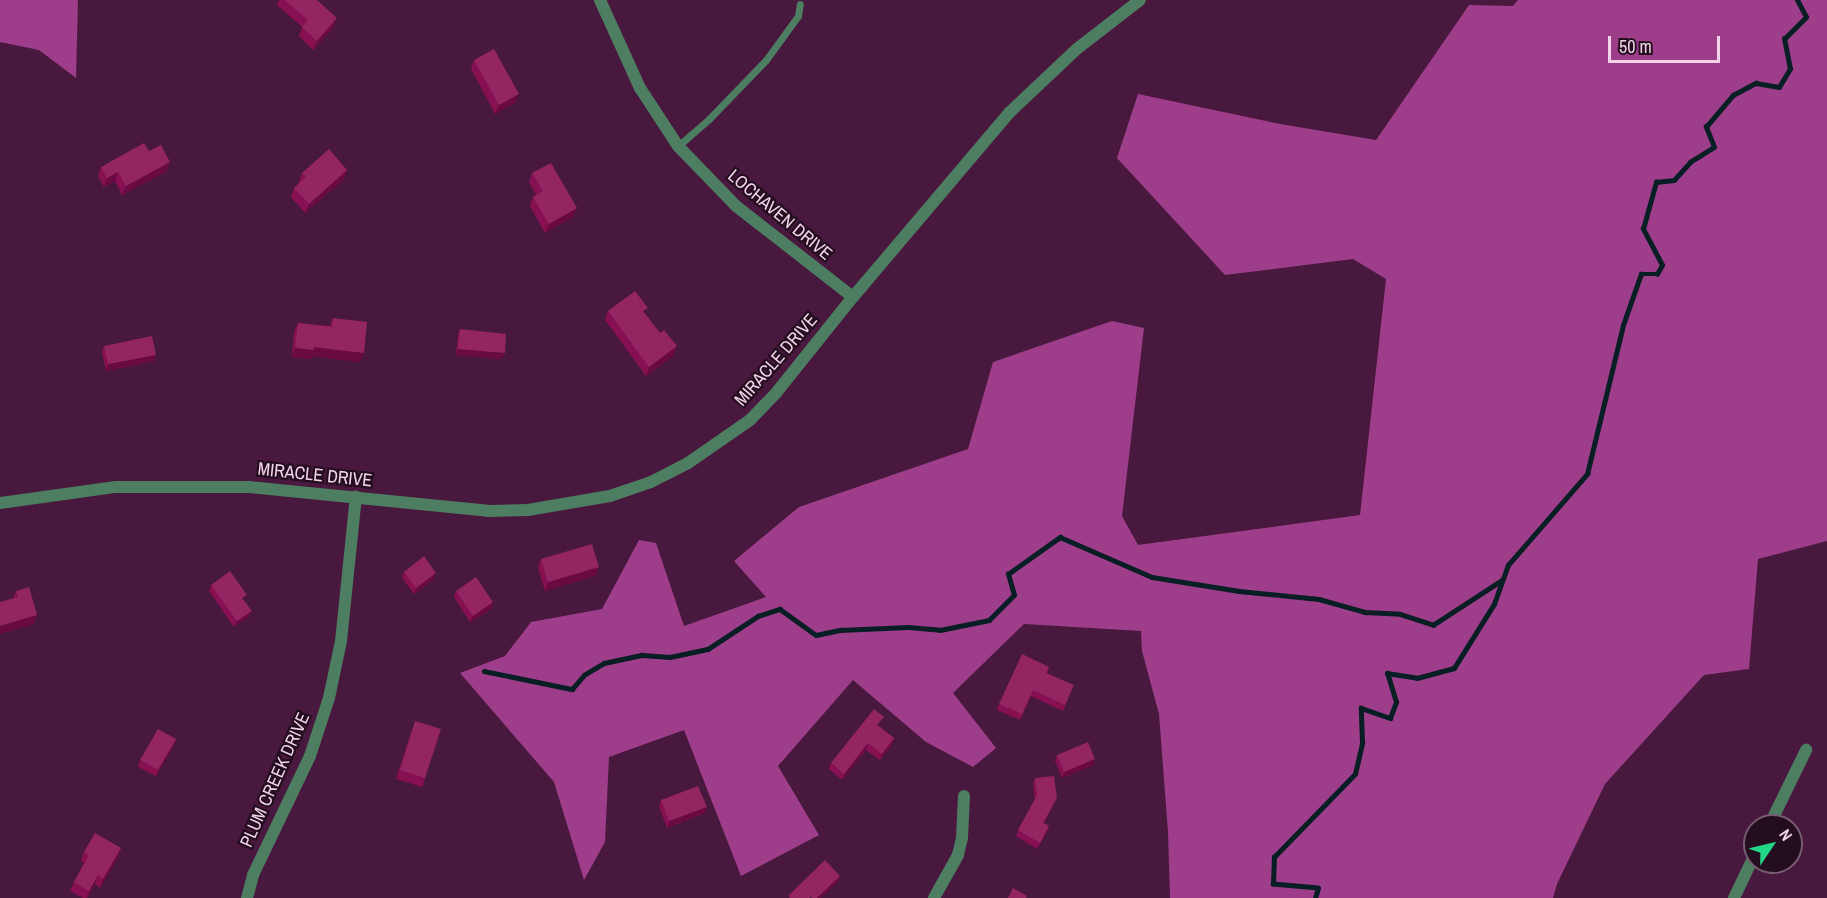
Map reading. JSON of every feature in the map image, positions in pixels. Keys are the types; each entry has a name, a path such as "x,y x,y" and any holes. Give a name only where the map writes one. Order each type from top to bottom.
{"street":[{"name":"LOCHAVEN DRIVE","path":"600,0 640,88 678,146 736,206 853,297"},
{"name":"MIRACLE DRIVE","path":"0,503 116,487 249,487 488,511 528,510 610,496 651,482 688,463 750,420 776,393 853,297 1010,112 1078,48 1140,0"},
{"name":"PLUM CREEK DRIVE","path":"247,898 253,875 309,756 329,698 341,640 356,497"},
{"path":"1775,814 1806,750"},
{"path":"934,898 958,855 962,837 964,796"},
{"path":"1734,898 1745,874"}],"lane":[{"path":"678,146 709,119 766,60 798,16 800,4"}],"shaded area":[{"path":"0,0 78,0 76,78 39,50 0,42"},
{"path":"1518,0 1827,0 1827,541 1758,559 1749,669 1704,675 1605,784 1557,884 1553,898 1170,898 1168,832 1159,714 1142,651 1141,631 1024,624 953,693 996,748 973,767 926,742 853,680 778,766 819,835 741,876 684,730 609,757 605,842 584,880 554,782 460,673 505,656 531,622 602,609 639,540 656,543 684,626 766,597 734,561 799,507 968,449 993,362 1112,321 1144,328 1122,516 1138,545 1360,515 1386,279 1353,259 1225,275 1117,158 1138,94 1280,124 1376,140 1469,5 1513,6"}],"building":[{"path":"285,0 317,0 337,18 317,41 302,27 308,20"},
{"path":"494,49 519,94 499,105 474,60"},
{"path":"144,143 149,151 161,145 170,162 126,186 118,172 107,178 101,167"},
{"path":"329,149 347,170 309,204 294,188 306,177 302,173"},
{"path":"551,163 577,208 549,224 533,197 543,191 532,173"},
{"path":"635,291 648,308 643,311 660,333 664,330 677,346 649,367 608,311"},
{"path":"333,318 367,322 364,353 314,347 314,350 295,348 298,323 332,327"},
{"path":"460,329 506,334 505,353 458,349"},
{"path":"152,336 156,355 108,364 104,346"},
{"path":"592,544 599,567 548,582 541,559"},
{"path":"424,556 436,573 416,588 404,572"},
{"path":"230,571 247,595 242,598 252,611 237,621 211,585"},
{"path":"476,577 493,602 473,616 456,591"},
{"path":"29,587 37,615 0,626 0,602 18,597 16,591"},
{"path":"1022,654 1049,667 1046,673 1074,685 1065,705 1033,690 1022,714 999,704"},
{"path":"874,709 884,717 877,725 894,738 882,754 868,743 844,774 831,763"},
{"path":"415,721 441,729 425,778 400,770"},
{"path":"158,729 176,739 158,770 140,760"},
{"path":"1088,742 1095,759 1064,772 1057,755"},
{"path":"1054,776 1057,798 1043,823 1049,826 1040,843 1018,830 1037,795 1035,778"},
{"path":"698,786 707,807 669,821 661,800"},
{"path":"95,833 121,848 103,879 98,875 89,891 74,882 89,855 84,852"},
{"path":"825,860 840,876 817,898 790,898 788,896"},
{"path":"1013,888 1027,896 1026,898 1008,898"}],"waterway":[{"path":"1315,898 1318,888 1273,884 1274,857 1355,774 1362,743 1361,708 1390,718 1396,702 1387,673 1417,678 1454,668 1494,604 1508,565 1587,474 1623,325 1641,274 1657,274 1662,265 1643,229 1656,182 1674,180 1690,162 1714,147 1706,127 1733,95 1756,83 1779,87 1790,69 1784,39 1806,17 1797,0"},
{"path":"484,671 572,689 584,675 604,663 642,655 670,657 708,649 758,616 780,609 816,635 840,630 908,627 940,630 989,620 1014,595 1008,574 1060,537 1152,577 1239,591 1319,599 1365,612 1400,614 1433,625 1502,580"}]}
